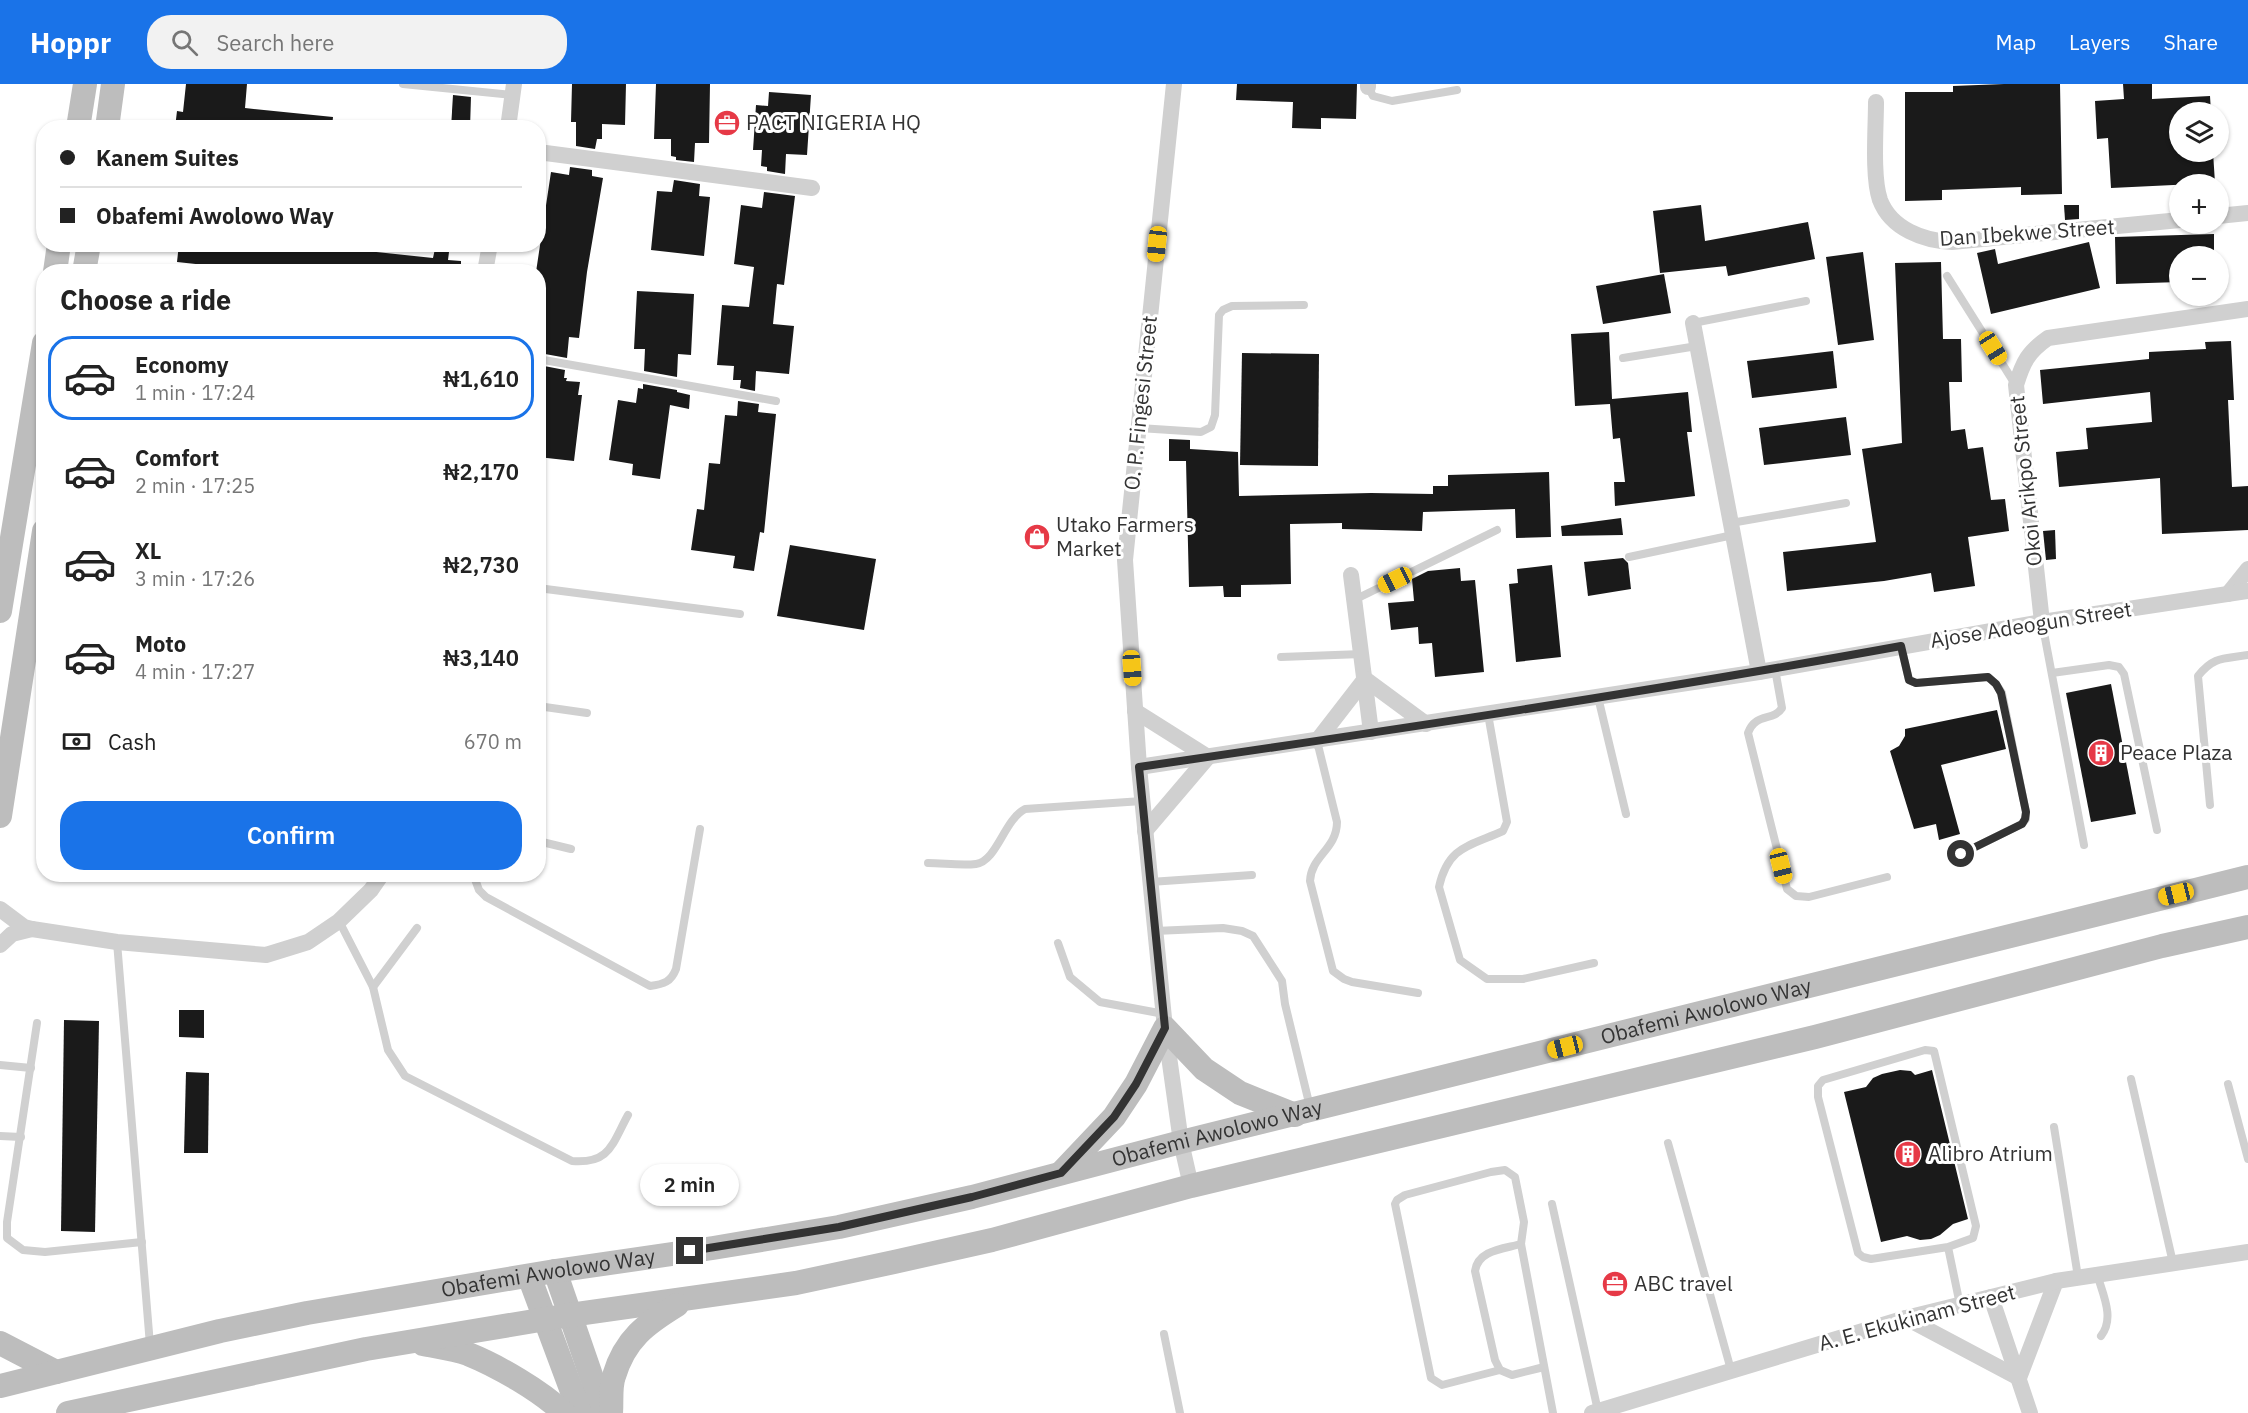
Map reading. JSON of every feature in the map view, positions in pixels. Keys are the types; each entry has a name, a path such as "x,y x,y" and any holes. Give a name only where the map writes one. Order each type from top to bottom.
{"main road":[{"path":"79,120 85,84"},
{"path":"108,120 113,84"},
{"path":"0,611 36,392"},
{"path":"0,816 34,649 36,625"},
{"name":"Obafemi Awolowo Way","path":"0,1386 150,1348 307,1313 555,1271 839,1227 972,1197 1181,1142 2248,877"},
{"path":"79,1412 333,1356 412,1341 570,1315 796,1283 981,1243 1191,1186 1815,1037 2151,949 2248,927"},
{"path":"1061,1173 1114,1117 1136,1084 1164,1021 1204,1069 1240,1093 1303,1113"},
{"path":"555,1271 604,1413"},
{"path":"529,1276 580,1413"},
{"path":"611,1413 613,1377 626,1347 647,1323 686,1300"},
{"path":"412,1341 467,1354 496,1367 550,1400 564,1413"},
{"path":"0,1343 57,1372"}],"street":[{"name":"O. P. Fingesi Street","path":"1174,84 1125,560 1139,767 1164,1021 1181,1142 1191,1186"},
{"path":"509,120 513,90"},
{"name":"Dan Ibekwe Street","path":"1875,102 1876,176 1880,199 1889,214 1917,236 1934,242 1952,242 2169,221"},
{"path":"546,153 812,188"},
{"path":"2229,215 2248,213"},
{"name":"Okoi Arikpo Street","path":"2042,622 2016,385 2022,364 2033,349 2048,338 2248,309"},
{"path":"1693,323 1732,529 1767,670"},
{"path":"2228,594 2248,569"},
{"path":"1351,575 1371,732"},
{"name":"Ajose Adeogun Street","path":"1139,767 1598,697 2042,622 2248,591"},
{"path":"1365,679 1426,724"},
{"path":"1317,741 1365,679"},
{"path":"1135,711 1208,757 1146,831"},
{"path":"0,909 24,927 117,942 266,955 308,942 339,921 376,882"},
{"path":"0,945 12,934 32,928"},
{"name":"A. E. Ekukinam Street","path":"1595,1412 1906,1318 2056,1281 2248,1252"},
{"path":"2019,1378 2056,1281"},
{"path":"1991,1297 2030,1413"},
{"path":"1906,1318 2019,1378"}],"lane":[{"path":"403,84 513,90"},
{"path":"1368,86 1373,96 1392,101 1457,90"},
{"path":"1947,276 2016,385"},
{"path":"1693,323 1806,301"},
{"path":"1139,428 1201,432 1211,428 1215,415 1219,315 1223,310 1232,306 1304,305"},
{"path":"1623,358 1697,346"},
{"path":"546,360 776,401"},
{"path":"1629,557 1732,529 1846,503"},
{"path":"1354,600 1497,530"},
{"path":"546,589 740,615"},
{"path":"2042,622 2084,845"},
{"path":"1901,646 1909,680 1916,683 1988,677 2001,693 2026,812 2025,819 2022,824 1961,854"},
{"path":"1281,657 1362,654"},
{"path":"2210,805 2198,676 2208,664 2217,660 2248,655"},
{"path":"2052,673 2109,665 2119,667 2124,674 2157,830"},
{"path":"1767,670 1781,711 1756,720 1748,733 1787,889 1796,896 1809,897 1887,877"},
{"path":"1598,697 1626,814"},
{"path":"546,707 587,713"},
{"path":"1488,714 1507,822 1503,831 1460,849 1441,878 1439,887 1460,960 1487,979 1523,979 1594,963"},
{"path":"1317,741 1337,822 1337,832 1326,851 1314,864 1310,872 1310,880 1333,970 1352,982 1418,993"},
{"path":"928,863 976,864 985,861 1016,814 1025,809 1142,801"},
{"path":"476,882 479,890 486,897 650,986 663,984 672,979 676,969 700,829"},
{"path":"546,843 571,849"},
{"path":"1150,882 1252,875"},
{"path":"339,921 373,987 388,1050 405,1076 572,1161 588,1162 607,1154 628,1115"},
{"path":"373,987 417,928"},
{"path":"1155,931 1223,928 1242,931 1253,936 1282,981 1303,1113"},
{"path":"117,942 150,1348"},
{"path":"1058,943 1070,977 1086,992 1100,1002 1164,1021"},
{"path":"37,1023 7,1222 7,1238 22,1250 45,1252 142,1242"},
{"path":"1925,1050 1934,1051 1976,1226 1972,1238 1948,1247 1871,1259 1858,1253 1818,1097 1818,1086 1823,1080 1925,1050"},
{"path":"0,1065 31,1068"},
{"path":"2131,1079 2173,1263"},
{"path":"2228,1084 2244,1131 2248,1160"},
{"path":"2054,1126 2078,1277"},
{"path":"0,1136 21,1137"},
{"path":"1668,1143 1731,1370"},
{"path":"1544,1367 1512,1375 1500,1370 1442,1385 1431,1378 1395,1204 1397,1200 1405,1195 1491,1172 1505,1170 1515,1177 1524,1222 1521,1244 1553,1413"},
{"path":"1552,1204 1595,1412"},
{"path":"1500,1370 1495,1360 1475,1271 1476,1263 1482,1255 1521,1244"},
{"path":"1948,1247 1960,1306"},
{"path":"2097,1274 2108,1315 2107,1329 2101,1336"},
{"path":"1164,1334 1180,1413"}],"building":[{"path":"186,84 247,84 245,108 333,117 333,120 176,120 177,111 183,112"},
{"path":"572,84 626,84 625,125 602,124 602,139 597,139 595,149 576,146 576,122 571,122"},
{"path":"656,84 710,84 709,143 695,143 694,162 676,160 676,157 671,156 671,139 654,139"},
{"path":"1237,84 1357,84 1356,119 1321,118 1321,129 1292,128 1293,102 1236,100"},
{"path":"2060,84 2062,194 2021,195 2021,187 1942,190 1942,200 1905,201 1905,92 1953,92 1953,86"},
{"path":"2123,84 2152,84 2152,99 2210,96 2210,102 2169,102 2169,162 2214,162 2214,174 2169,174 2169,185 2111,188 2108,138 2097,139 2095,101 2124,99"},
{"path":"769,92 811,95 807,155 786,154 785,174 767,171 767,167 761,166 762,150 753,150 756,105 768,106"},
{"path":"453,95 471,97 470,120 451,120"},
{"path":"570,167 592,170 592,176 603,178 587,272 579,338 569,337 567,358 546,354 546,264 537,264 539,252 546,252 546,205 551,172 569,175"},
{"path":"674,180 700,184 699,196 710,197 704,256 651,250 657,191 672,192"},
{"path":"764,192 795,196 784,285 777,284 773,324 794,326 789,374 756,371 755,391 740,388 741,380 733,380 734,366 717,365 722,305 749,307 754,267 734,264 741,205 762,208"},
{"path":"1701,205 1705,241 1808,222 1815,259 1728,276 1726,266 1660,273 1653,211"},
{"path":"2064,205 2079,205 2079,219 2065,220"},
{"path":"2214,234 2214,246 2169,246 2169,282 2116,284 2115,237"},
{"path":"2089,242 2100,288 1991,314 1977,253 1995,249 1998,264"},
{"path":"178,252 376,252 433,258 434,252 449,252 448,260 461,261 461,264 195,264 177,262"},
{"path":"1863,252 1874,340 1838,345 1826,257"},
{"path":"1941,262 1943,339 1961,339 1962,382 1949,382 1951,431 1965,429 1968,449 1983,447 1991,500 2005,499 2009,531 1968,537 1975,586 1934,592 1931,573 1884,581 1787,591 1783,552 1876,542 1862,449 1902,443 1895,263"},
{"path":"1664,274 1671,313 1603,324 1596,286"},
{"path":"637,291 694,294 691,355 678,354 677,377 644,371 645,349 634,349"},
{"path":"1609,332 1612,399 1688,392 1692,432 1687,432 1695,496 1615,506 1614,482 1625,482 1620,438 1613,439 1610,404 1575,406 1571,334"},
{"path":"2231,341 2234,400 2228,400 2232,487 2248,486 2248,530 2162,534 2160,478 2059,487 2056,452 2088,449 2086,428 2152,422 2150,392 2043,404 2040,370 2149,359 2149,352 2206,349 2205,342"},
{"path":"1833,351 1837,388 1752,398 1747,361"},
{"path":"1242,353 1319,354 1318,466 1240,465"},
{"path":"546,366 565,370 566,381 580,382 578,395 582,395 574,461 546,458"},
{"path":"643,384 677,390 677,392 690,395 689,409 670,405 660,479 632,475 633,464 609,460 618,400 636,403 638,388 643,389"},
{"path":"738,401 759,404 758,412 776,414 764,533 760,532 754,571 733,568 735,556 691,550 697,509 704,510 709,463 720,464 725,415 737,416"},
{"path":"1846,417 1851,455 1764,465 1759,428"},
{"path":"1169,439 1190,440 1190,449 1238,452 1239,496 1433,494 1433,486 1448,486 1448,475 1549,472 1551,537 1516,538 1515,509 1423,512 1422,531 1342,529 1342,523 1290,524 1291,584 1241,585 1241,597 1224,597 1223,586 1189,587 1186,461 1169,461"},
{"path":"1621,518 1623,535 1562,536 1561,526"},
{"path":"2055,530 2056,559 2046,560 2043,531"},
{"path":"790,545 876,559 864,630 777,616"},
{"path":"1623,558 1628,563 1631,589 1588,596 1584,562"},
{"path":"1552,565 1561,657 1516,662 1509,584 1518,583 1517,569"},
{"path":"1460,568 1461,581 1475,580 1484,672 1435,677 1432,643 1419,644 1418,627 1391,630 1388,603 1414,601 1412,579 1428,571"},
{"name":"Peace Plaza","path":"2111,684 2136,814 2091,822 2066,693"},
{"path":"1997,710 2006,749 1941,765 1960,834 1939,840 1936,824 1914,829 1890,751 1899,746 1905,736 1905,729"},
{"path":"179,1010 204,1010 204,1038 179,1037"},
{"path":"64,1020 99,1021 95,1232 61,1231"},
{"name":"Alibro Atrium","path":"1900,1070 1911,1071 1915,1075 1932,1070 1968,1219 1953,1224 1931,1239 1920,1240 1907,1236 1881,1242 1844,1092 1866,1087 1873,1078"},
{"path":"186,1072 209,1073 208,1153 184,1153"}],"place":[{"name":"PACT NIGERIA HQ","path":"727,123"},
{"name":"Utako Farmers Market","path":"1037,537"},
{"name":"Peace Plaza","path":"2101,753"},
{"name":"Alibro Atrium","path":"1908,1154"},
{"name":"ABC travel","path":"1615,1284"}],"route":[{"path":"690,1251 839,1227 972,1197 1061,1173 1114,1117 1136,1084 1165,1028 1139,767 1759,672 1901,646 1909,680 1916,683 1988,677 2001,693 2026,812 2025,819 2022,824 1961,854"}]}
